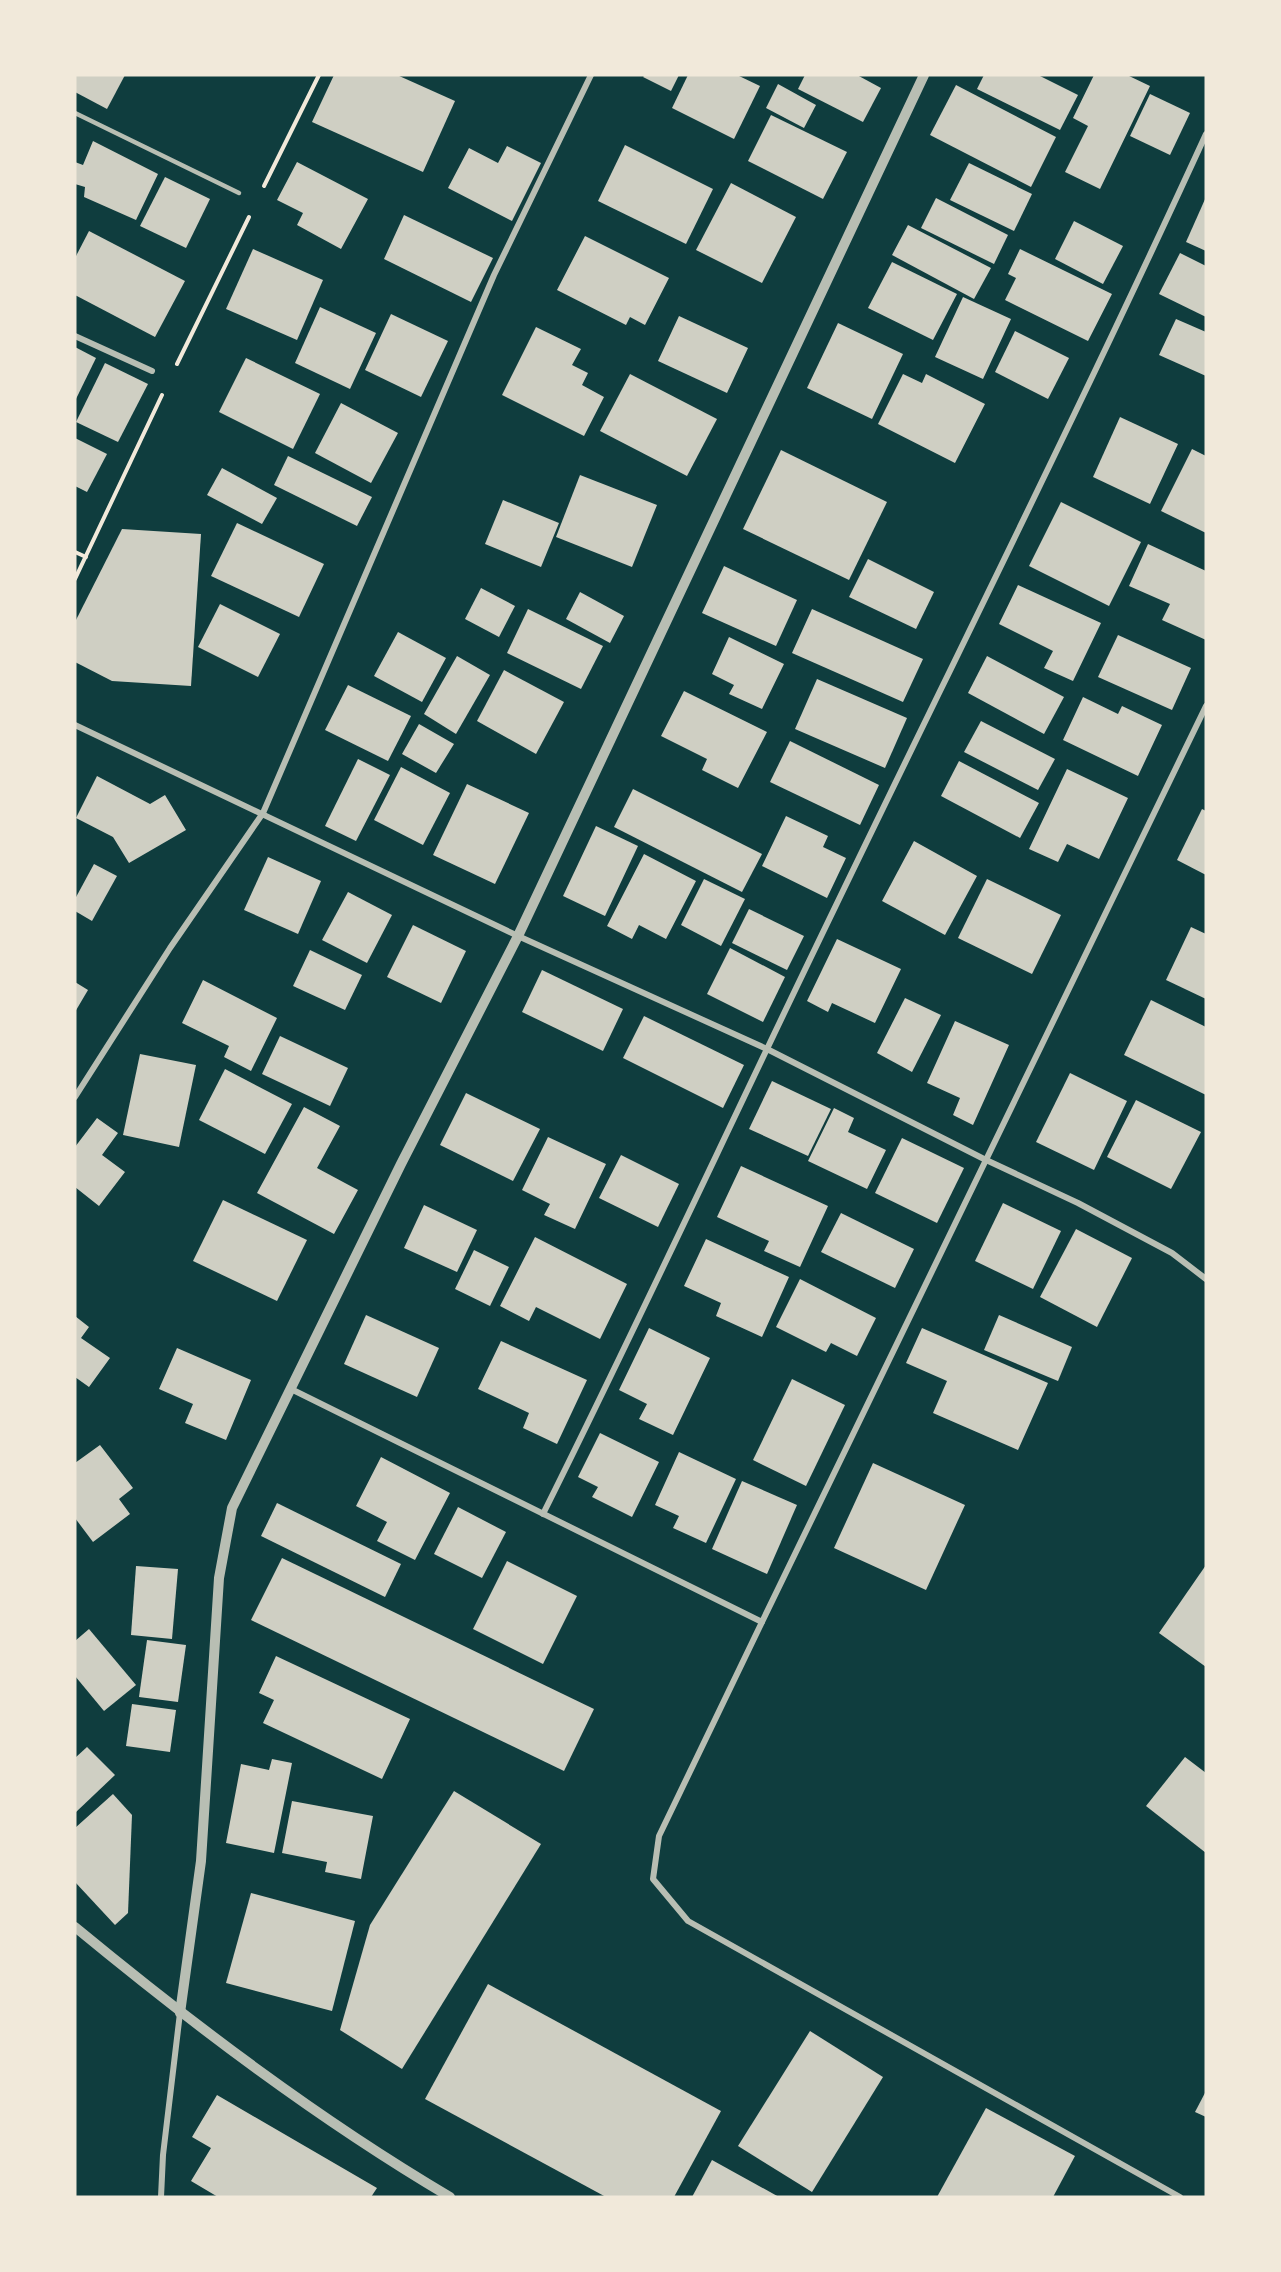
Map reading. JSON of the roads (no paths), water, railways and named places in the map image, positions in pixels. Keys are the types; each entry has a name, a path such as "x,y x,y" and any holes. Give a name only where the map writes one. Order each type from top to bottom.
{"street":[{"path":"75,1097 170,948 263,813 494,275 591,75"},
{"path":"161,2197 180,2013 201,1861 219,1578 232,1508 400,1164 518,936 924,75"},
{"path":"543,1514 645,1310 767,1049 1099,366 1206,134"},
{"path":"75,336 152,371"},
{"path":"1180,2197 688,1922 653,1879 659,1836 984,1159 1206,706"},
{"path":"75,725 518,936 767,1049 984,1159 1078,1203 1172,1253 1206,1279"},
{"path":"291,1389 762,1622"},
{"path":"75,1928 180,2013 397,2165 450,2197"}],"lane":[{"path":"75,113 239,193"}]}
